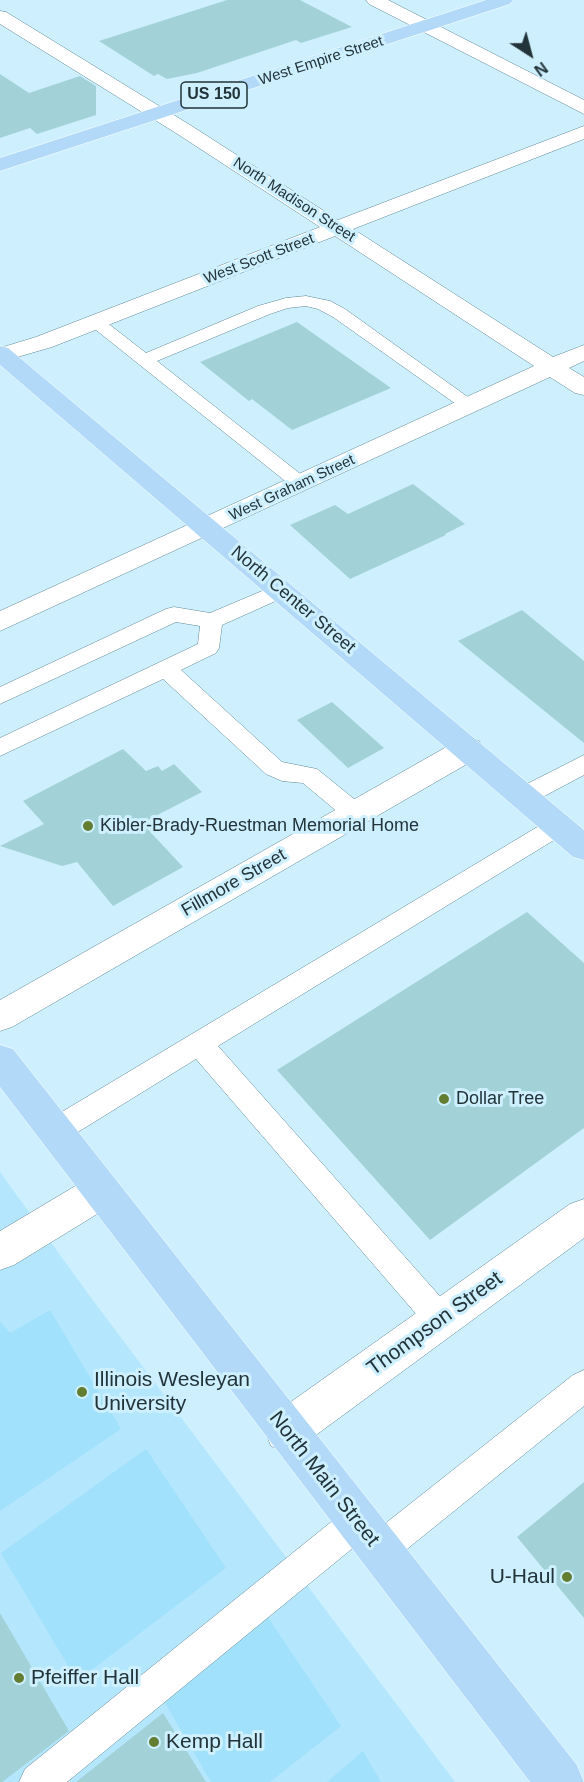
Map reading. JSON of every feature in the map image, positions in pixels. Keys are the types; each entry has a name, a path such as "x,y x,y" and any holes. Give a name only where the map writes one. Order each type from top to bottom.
{"main road":[{"name":"West Empire Street","path":"0,165 504,0"},
{"name":"North Center Street","path":"1,354 584,848"},
{"name":"North Main Street","path":"0,1060 560,1782"}],"street":[{"path":"375,0 584,108"},
{"name":"North Madison Street","path":"0,16 159,113 584,388"},
{"name":"West Scott Street","path":"1,354 44,342 584,132"},
{"name":"West Graham Street","path":"0,622 584,352"},
{"name":"Fillmore Street","path":"0,1017 468,748"},
{"path":"0,1252 101,1191"},
{"name":"Thompson Street","path":"286,1431 584,1216"}],"lane":[{"path":"144,360 264,310 286,303 306,301 324,305 339,313 470,405"},
{"path":"96,322 301,484"},
{"path":"0,696 174,614 212,621 281,590"},
{"path":"0,748 208,648 212,621"},
{"path":"166,669 274,768 282,772 309,776 355,813"},
{"path":"524,796 584,765"},
{"path":"55,1131 558,826"},
{"path":"199,1043 441,1320"},
{"path":"38,1782 368,1536 584,1386"}],"shaded area":[{"name":"Illinois Wesleyan University","path":"0,1172 89,1295 455,1782 0,1782"},
{"path":"50,1310 121,1429 0,1511 0,1321 10,1333"},
{"path":"146,1449 226,1568 77,1681 1,1553"},
{"path":"265,1613 341,1726 270,1782 211,1782 161,1696"},
{"path":"363,1751 381,1782 327,1782"}],"building":[{"path":"227,0 300,0 352,27 301,43 296,40 197,73 167,79 158,74 154,76 99,41"},
{"path":"0,74 29,93 80,76 96,86 96,115 37,134 30,128 0,138"},
{"path":"297,322 391,388 292,430 252,399 249,401 200,362"},
{"path":"413,484 465,524 350,579 290,525 335,505 348,514"},
{"path":"522,610 584,661 584,743 458,641"},
{"path":"332,702 384,748 348,768 297,720"},
{"name":"Kibler-Brady-Ruestman Memorial Home","path":"123,749 146,771 158,766 162,771 174,764 202,792 142,823 183,867 113,906 77,862 62,866 0,846 44,824 23,801"},
{"name":"Dollar Tree","path":"527,912 584,963 584,1128 430,1240 277,1070"},
{"name":"U-Haul","path":"584,1482 584,1618 517,1537"},
{"name":"Pfeiffer Hall","path":"0,1613 69,1731 2,1782 0,1782"},
{"name":"Kemp Hall","path":"163,1713 206,1782 76,1782"}],"place":[{"name":"Kibler-Brady-Ruestman Memorial Home","path":"88,826"},
{"name":"Dollar Tree","path":"444,1099"},
{"name":"Illinois Wesleyan University","path":"82,1392"},
{"name":"U-Haul","path":"567,1577"},
{"name":"Pfeiffer Hall","path":"19,1678"},
{"name":"Kemp Hall","path":"154,1742"}]}
